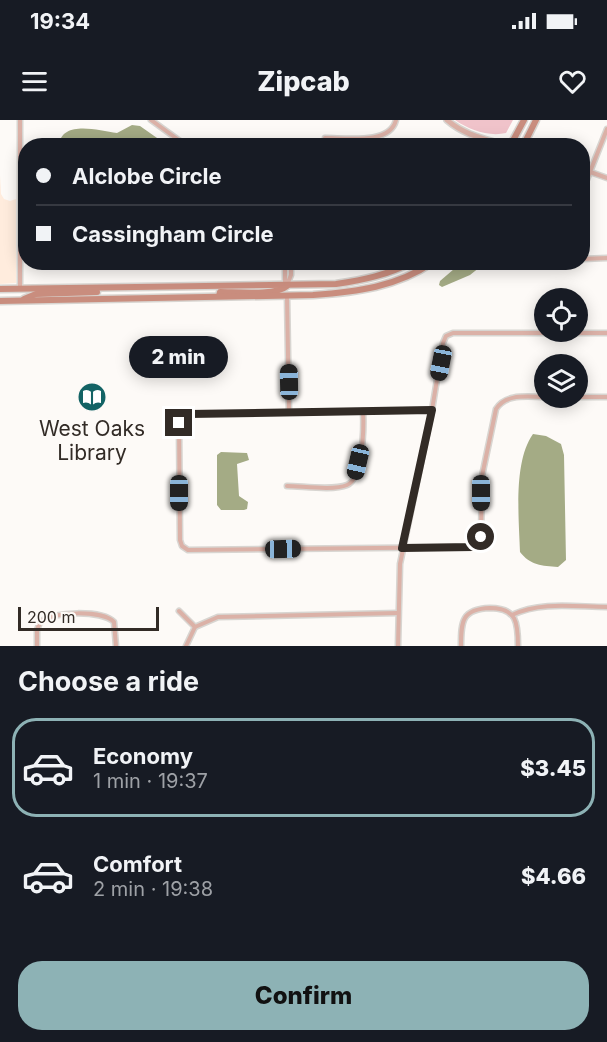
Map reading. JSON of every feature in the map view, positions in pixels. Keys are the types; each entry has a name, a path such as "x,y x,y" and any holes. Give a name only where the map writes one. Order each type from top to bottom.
{"main road":[{"path":"514,138 524,120"},
{"path":"527,138 536,120"},
{"path":"0,290 336,284 363,280 398,270"},
{"path":"0,301 353,292 390,284 422,270"},
{"path":"287,295 298,289 354,285 363,280"},
{"path":"219,296 220,292 281,290 286,286"},
{"path":"23,300 36,294 107,292 111,288"}],"street":[{"path":"20,120 20,138"},
{"path":"151,120 176,138"},
{"path":"325,138 376,137 388,134 396,120"},
{"path":"447,120 456,128 482,138"},
{"path":"607,129 590,171 607,178"},
{"path":"590,259 607,258"},
{"path":"20,270 20,289"},
{"path":"285,270 286,286"},
{"path":"286,286 291,270"},
{"path":"287,295 289,412"},
{"path":"398,646 398,577 402,548 446,336 453,333 607,333"},
{"path":"588,397 607,397"},
{"path":"432,410 188,414 183,416 179,423 180,540 182,546 188,550 473,547 479,543 481,537 482,476 496,409 500,402 508,399 534,398"},
{"path":"287,486 341,487 350,484 355,477 362,447 363,411"},
{"path":"513,615 526,608 540,606 607,607"},
{"path":"461,646 463,620 476,609 498,608 507,610 513,615 517,624 518,646"},
{"path":"178,611 195,627"},
{"path":"186,646 195,627 218,617 398,613"},
{"path":"37,646 37,630 40,622 53,615 108,617 114,622 116,646"}],"shaded area":[{"path":"455,120 513,120 506,133 493,134 473,130"},
{"path":"132,125 140,126 157,138 62,138 73,129 82,128 117,133"},
{"path":"0,175 1,194 4,199 10,201 16,199 16,283 0,284"},
{"path":"453,270 476,270 442,287 439,285 440,281"},
{"path":"533,434 546,436 561,444 564,455 566,560 558,567 537,564 528,560 520,552 518,508 520,475 522,460"},
{"path":"221,452 247,453 249,460 237,464 239,496 248,502 247,509 221,510 217,505 217,455"}],"place":[{"name":"West Oaks Library","path":"92,397"}],"route":[{"path":"179,423 183,416 188,414 432,410 402,548 473,547 479,543 481,537"}]}
